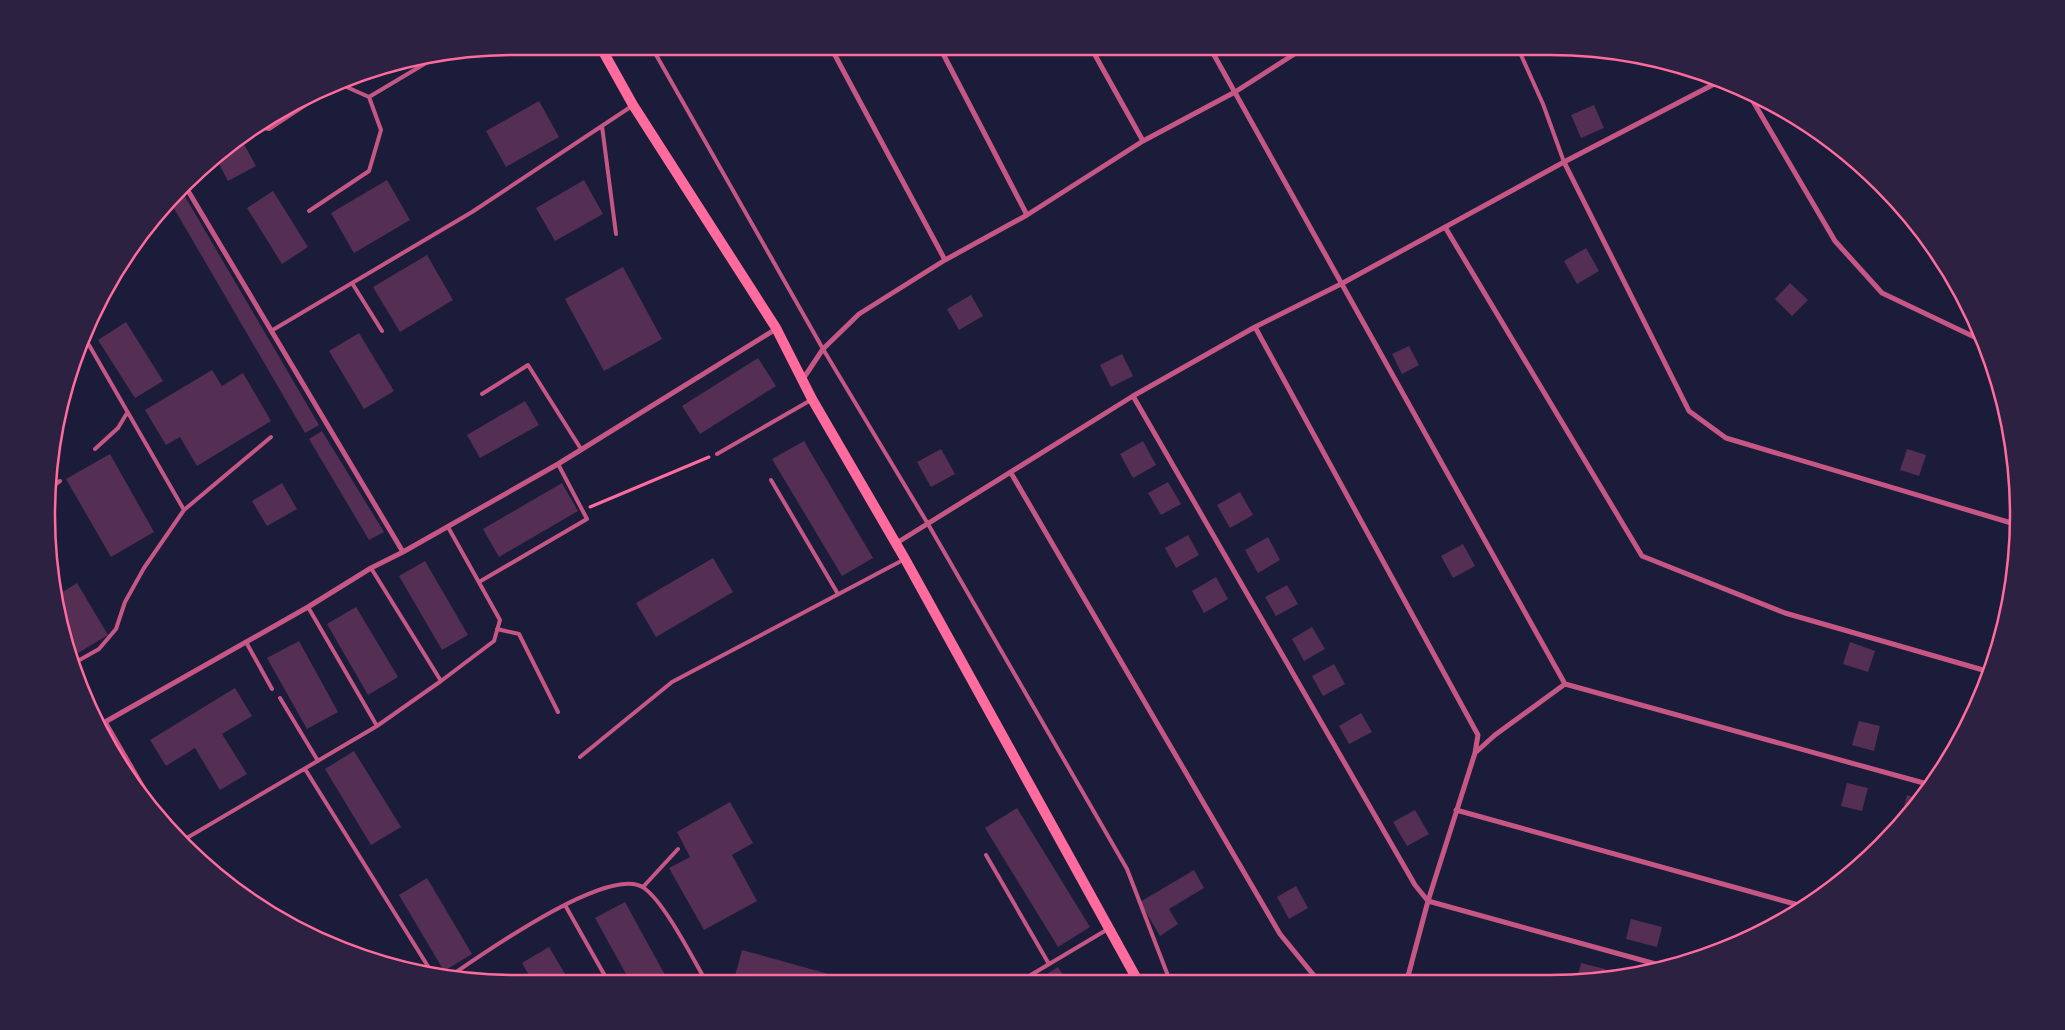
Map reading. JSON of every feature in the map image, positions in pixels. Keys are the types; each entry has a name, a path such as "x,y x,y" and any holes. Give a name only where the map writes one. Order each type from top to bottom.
{"main road":[{"path":"605,55 633,105 776,328 812,399 904,559 1134,975"}],"street":[{"path":"835,55 945,260"},
{"path":"944,55 1027,215"},
{"path":"1095,55 1143,141"},
{"path":"1214,55 1565,684 1924,783"},
{"path":"803,379 823,349 859,314 945,260 1027,215 1143,141 1235,92 1293,55"},
{"path":"895,544 1133,396 1256,327 1342,284 1564,162 1713,85"},
{"path":"1754,102 1835,241 1882,293 1974,337"},
{"path":"1564,162 1689,411 1726,438 2010,523"},
{"path":"189,192 403,552"},
{"path":"1445,228 1642,556 1785,613 1983,670"},
{"path":"1256,327 1478,735 1475,753 1428,901 1408,975"},
{"path":"135,774 106,722 308,607 371,568 448,527 558,464 776,328"},
{"path":"1133,396 1415,886 1428,901 1652,963"},
{"path":"1011,473 1280,934 1314,975"},
{"path":"1475,753 1496,735 1565,684"},
{"path":"1456,810 1795,904"}],"lane":[{"path":"656,55 823,349 928,524 1127,869 1168,975"},
{"path":"1521,55 1543,104 1564,162"},
{"path":"369,97 424,64"},
{"path":"309,211 370,171 381,130 369,97 347,87"},
{"path":"272,331 472,212 633,105"},
{"path":"266,128 269,129 299,109"},
{"path":"602,126 616,234"},
{"path":"352,283 382,331"},
{"path":"89,345 184,510"},
{"path":"482,394 528,365 581,450"},
{"path":"717,454 812,399"},
{"path":"95,450 118,428 127,413"},
{"path":"78,661 99,649 116,629 125,602 144,568 184,510 271,437"},
{"path":"479,582 588,519 558,464"},
{"path":"771,480 838,594"},
{"path":"56,484 60,481"},
{"path":"188,838 377,726 442,681 494,641 500,620 448,527"},
{"path":"580,757 672,682 904,559"},
{"path":"371,568 442,681"},
{"path":"308,607 377,726"},
{"path":"497,629 519,634 558,712"},
{"path":"246,642 272,689"},
{"path":"280,698 318,761"},
{"path":"305,769 428,967"},
{"path":"643,887 678,849"},
{"path":"986,855 1049,964"},
{"path":"458,971 511,936 580,896 624,882 643,887 660,904 702,975"},
{"path":"565,905 604,975"},
{"path":"1031,975 1108,929"}],"path":[{"path":"583,510 717,454"}],"building":[{"path":"539,101 559,137 506,167 486,131"},
{"path":"1594,105 1604,128 1581,138 1571,115"},
{"path":"244,144 256,166 228,181 219,163"},
{"path":"387,180 410,220 354,253 331,213"},
{"path":"584,180 603,214 555,241 536,208"},
{"path":"273,191 308,247 282,264 247,208"},
{"path":"185,196 319,425 305,433 173,207"},
{"path":"1586,248 1599,271 1577,284 1564,261"},
{"path":"427,255 453,300 400,332 373,287"},
{"path":"623,267 662,339 604,371 565,299"},
{"path":"1790,283 1808,300 1792,316 1775,299"},
{"path":"971,295 983,316 959,330 947,309"},
{"path":"126,322 163,381 135,398 98,340"},
{"path":"359,333 394,391 364,409 329,351"},
{"path":"1409,346 1419,365 1402,374 1392,354"},
{"path":"1122,354 1133,376 1111,387 1100,365"},
{"path":"758,358 776,386 700,434 682,406"},
{"path":"212,370 222,386 243,373 271,421 197,466 180,437 166,445 145,410"},
{"path":"525,401 539,425 480,458 467,435"},
{"path":"322,431 384,532 369,540 309,439"},
{"path":"804,441 873,558 842,576 772,459"},
{"path":"1143,441 1156,465 1133,478 1120,454"},
{"path":"941,449 955,474 931,487 917,462"},
{"path":"1907,449 1926,455 1919,476 1900,470"},
{"path":"110,454 154,532 111,557 66,479"},
{"path":"1168,482 1181,504 1161,515 1148,493"},
{"path":"282,483 297,509 267,526 252,501"},
{"path":"562,483 578,511 499,557 483,529"},
{"path":"1240,492 1253,515 1230,528 1217,505"},
{"path":"1188,535 1199,555 1176,568 1165,548"},
{"path":"1268,537 1280,560 1258,573 1245,550"},
{"path":"1463,544 1475,566 1453,578 1441,556"},
{"path":"713,558 733,592 656,637 636,603"},
{"path":"425,561 468,635 442,650 399,576"},
{"path":"1216,577 1228,599 1204,613 1192,591"},
{"path":"77,583 108,635 78,653 71,634 62,592"},
{"path":"1287,585 1298,604 1276,616 1265,597"},
{"path":"356,607 398,677 368,695 327,624"},
{"path":"1312,627 1325,649 1304,661 1292,639"},
{"path":"299,641 338,712 307,729 267,658"},
{"path":"1850,642 1875,651 1868,672 1843,664"},
{"path":"1334,664 1345,684 1323,696 1312,676"},
{"path":"235,688 252,716 222,734 247,774 220,790 195,748 166,766 150,740"},
{"path":"1361,713 1372,732 1349,744 1339,726"},
{"path":"1859,721 1880,726 1874,751 1852,745"},
{"path":"354,751 401,827 371,845 325,769"},
{"path":"1847,783 1868,788 1862,811 1841,806"},
{"path":"1907,795 1913,797 1904,809"},
{"path":"730,802 753,843 732,855 757,901 704,930 669,868 690,857 677,832"},
{"path":"1017,808 1090,927 1058,947 985,828"},
{"path":"1415,810 1429,834 1407,846 1393,822"},
{"path":"1194,870 1204,888 1169,909 1178,924 1160,936 1140,902"},
{"path":"427,878 472,954 446,970 443,969 399,895"},
{"path":"1296,886 1308,908 1289,919 1277,897"},
{"path":"625,902 665,975 627,975 595,918"},
{"path":"1631,919 1662,927 1657,947 1626,939"},
{"path":"549,947 566,975 529,975 522,963"},
{"path":"742,950 832,975 735,975"},
{"path":"1581,963 1605,969 1604,972 1578,974"},
{"path":"1058,967 1063,975 1045,975"}]}
